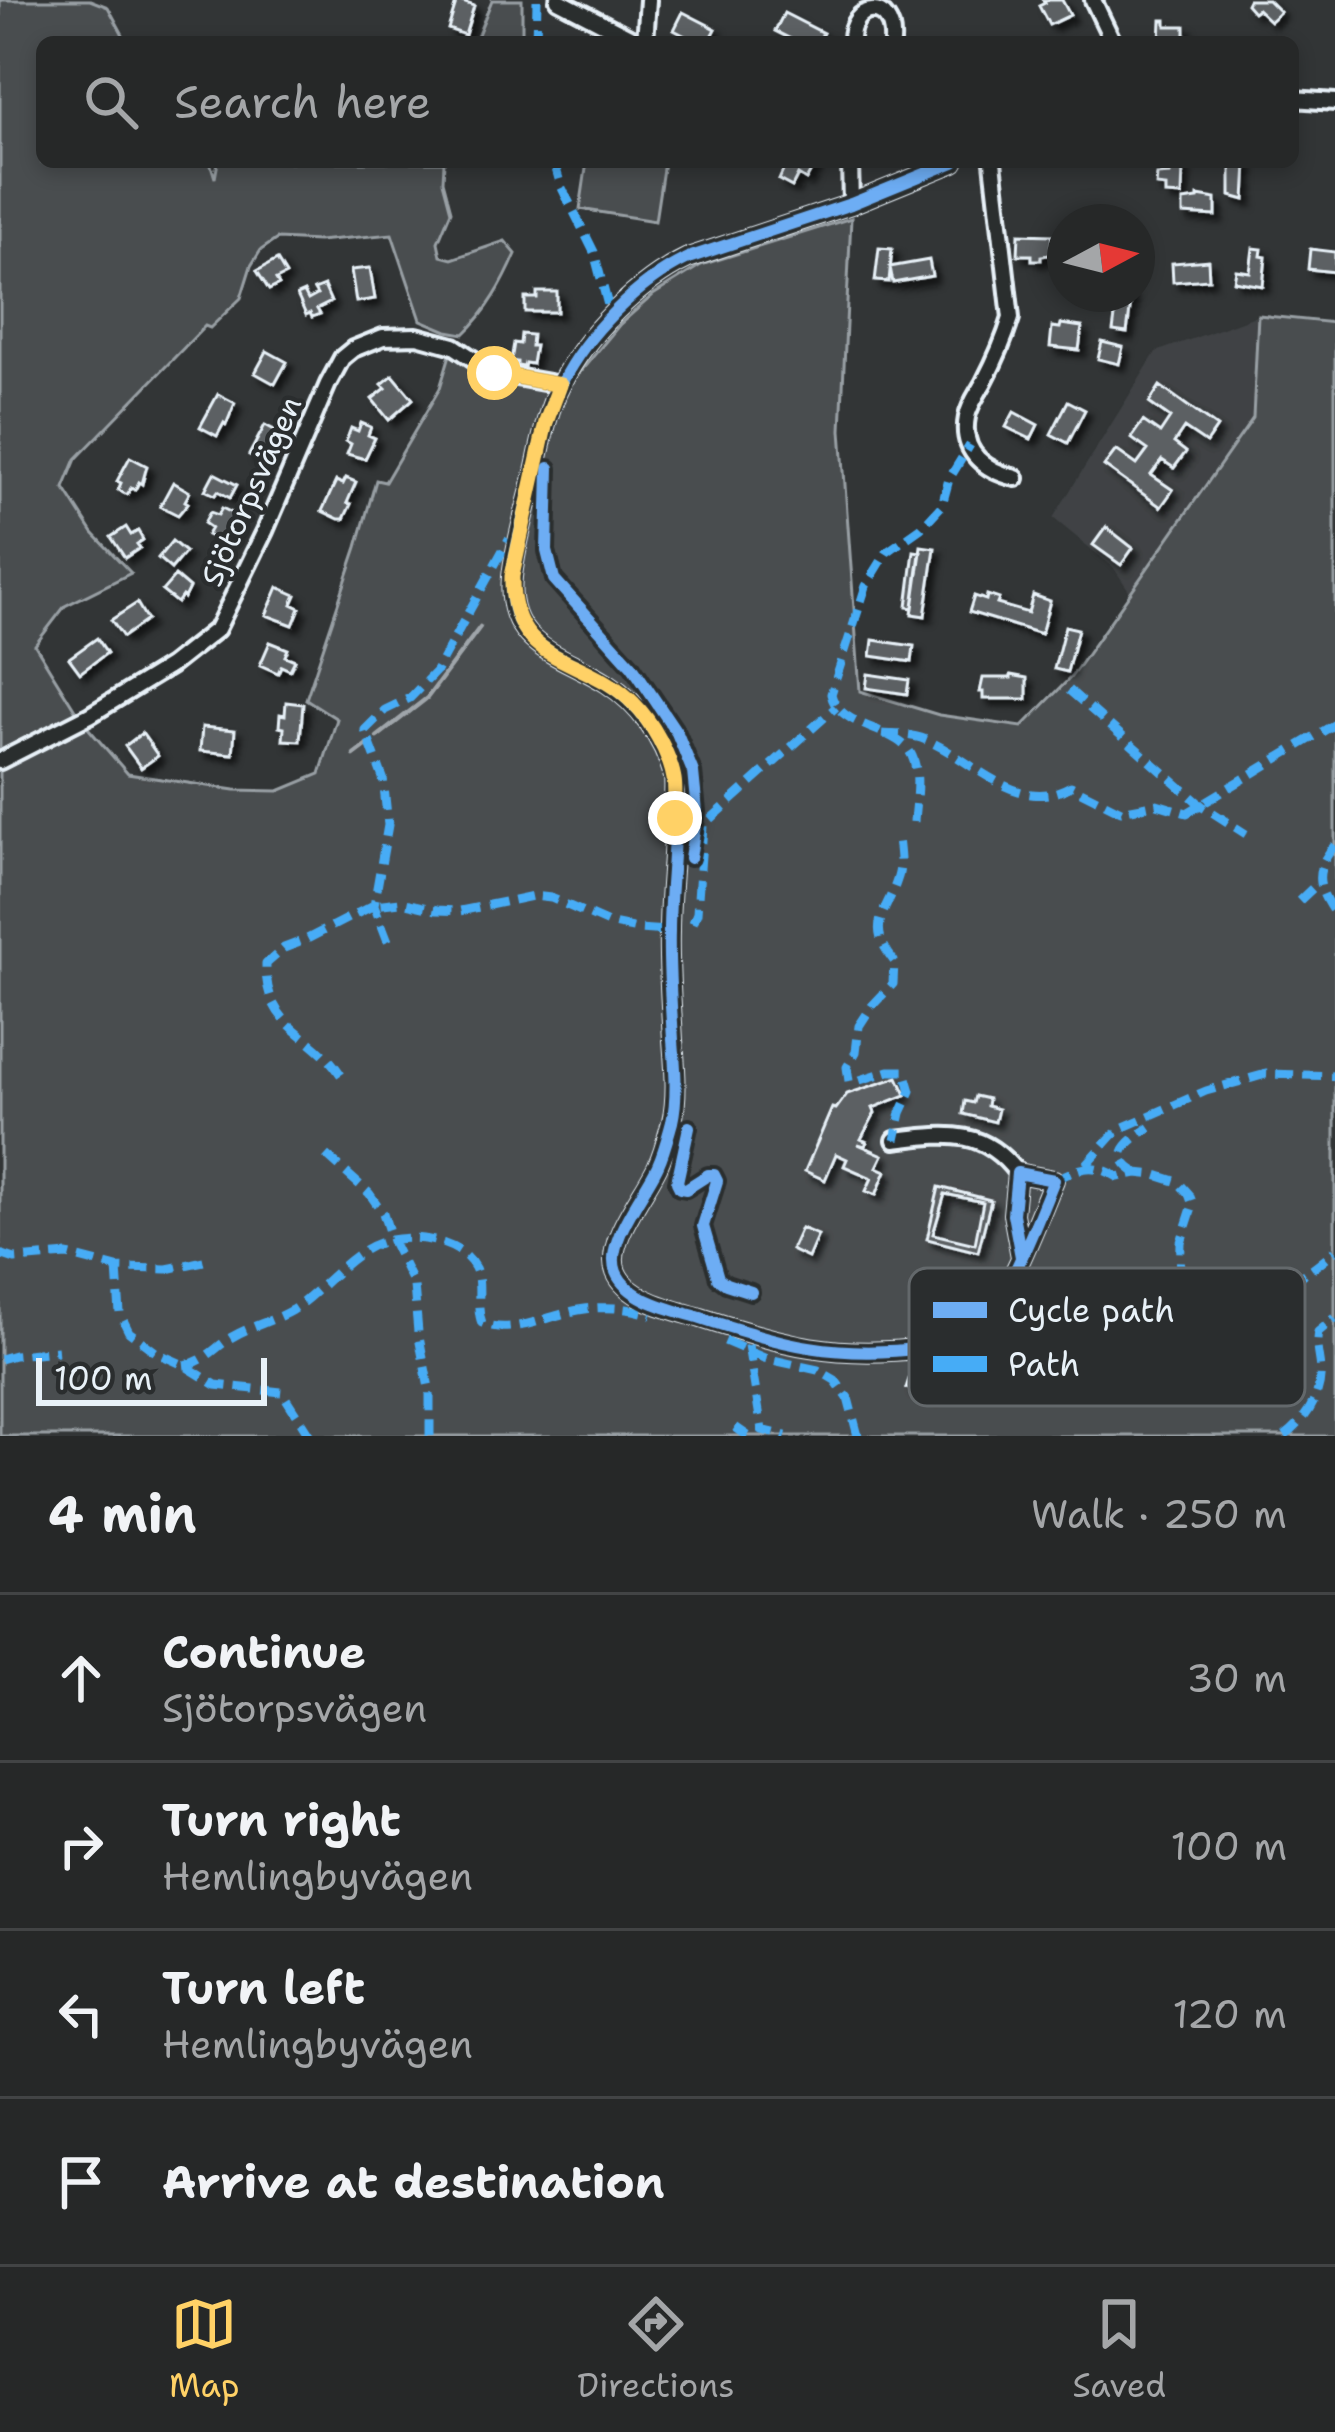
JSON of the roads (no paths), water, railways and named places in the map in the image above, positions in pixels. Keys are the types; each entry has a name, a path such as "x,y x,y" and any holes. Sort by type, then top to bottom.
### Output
{"street":[{"path":"558,0 630,36"},
{"path":"643,36 648,0"},
{"path":"1093,0 1110,36"},
{"path":"851,36 851,27 868,11 889,20 893,36"},
{"path":"1299,100 1335,103"},
{"path":"850,168 851,204"},
{"path":"909,1350 846,1353 802,1348 638,1295 616,1274 617,1240 660,1162 674,1116 668,931 674,777 656,735 634,704 606,682 548,653 517,618 512,576 546,422 560,385 579,354 627,299 673,266 851,204 937,168"},
{"path":"994,168 1011,319 969,409 966,434 978,459 992,472 1016,478"},
{"name":"Sjötorpsvägen","path":"0,760 90,715 170,666 217,629 328,384 342,358 353,349 383,337 417,337 454,346 494,373 560,385"},
{"path":"895,1139 934,1136 986,1142 1017,1172 1054,1180 1016,1268"},
{"path":"1017,1172 1013,1214 1022,1257"}],"waterway":[{"path":"377,737 427,698 480,627"},
{"path":"354,755 366,746"}]}
